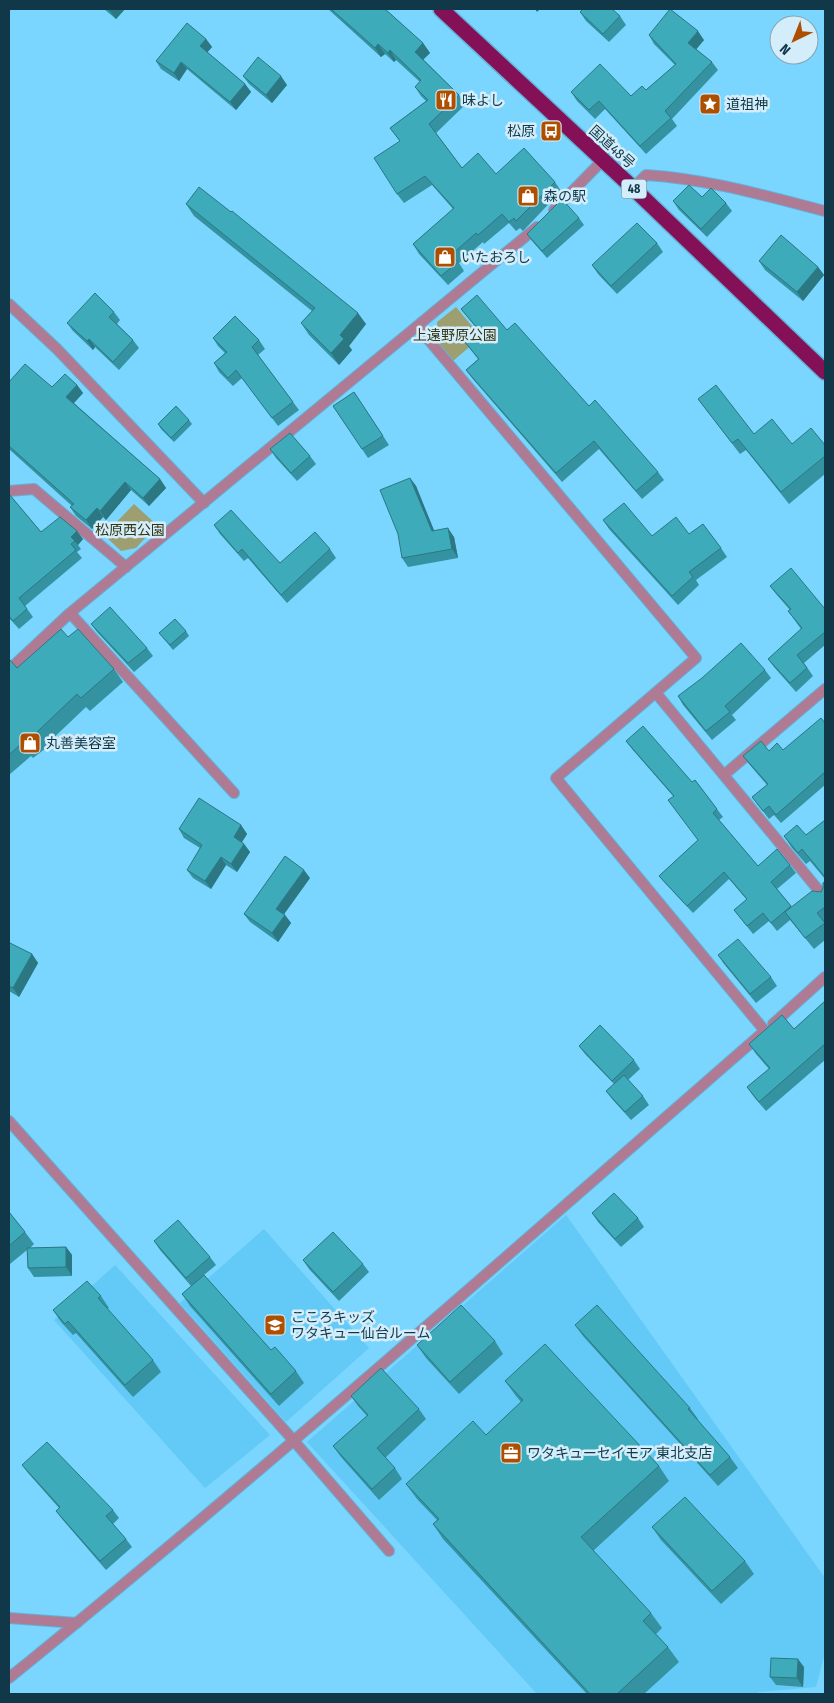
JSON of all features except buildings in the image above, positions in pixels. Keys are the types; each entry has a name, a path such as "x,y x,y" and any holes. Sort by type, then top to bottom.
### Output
{"highway":[{"name":"国道48号","path":"441,9 633,188 825,372"}],"street":[{"path":"9,670 70,613 417,326 522,242 602,161"},
{"path":"633,188 646,175 677,177 714,183 825,211"},
{"path":"9,304 57,349 204,502"},
{"path":"417,326 696,658 556,778 765,1031"},
{"path":"9,491 34,489 126,567"},
{"path":"70,613 234,793"},
{"path":"724,775 825,690"},
{"path":"656,693 825,898"},
{"path":"9,1678 294,1441 825,977"},
{"path":"9,1121 294,1441 389,1551"},
{"path":"9,1618 77,1623"}],"shaded area":[{"path":"566,1215 825,1578 825,1653 816,1687 759,1692 755,1694 537,1694 307,1442"},
{"name":"こころキッズ ワタキュー仙台ルーム","path":"264,1229 369,1348 286,1422 180,1303"},
{"path":"115,1265 270,1435 205,1488 54,1320"}],"green space":[{"name":"上遠野原公園","path":"456,307 481,337 453,361 438,342 437,322"},
{"name":"松原西公園","path":"134,504 157,525 136,548 121,551 104,535"}],"place":[{"name":"味よし","path":"446,100"},
{"name":"道祖神","path":"710,104"},
{"name":"松原","path":"551,131"},
{"name":"森の駅","path":"528,196"},
{"name":"いたおろし","path":"445,257"},
{"name":"丸善美容室","path":"30,743"},
{"name":"こころキッズ ワタキュー仙台ルーム","path":"275,1325"},
{"name":"ワタキューセイモア 東北支店","path":"511,1453"}]}
